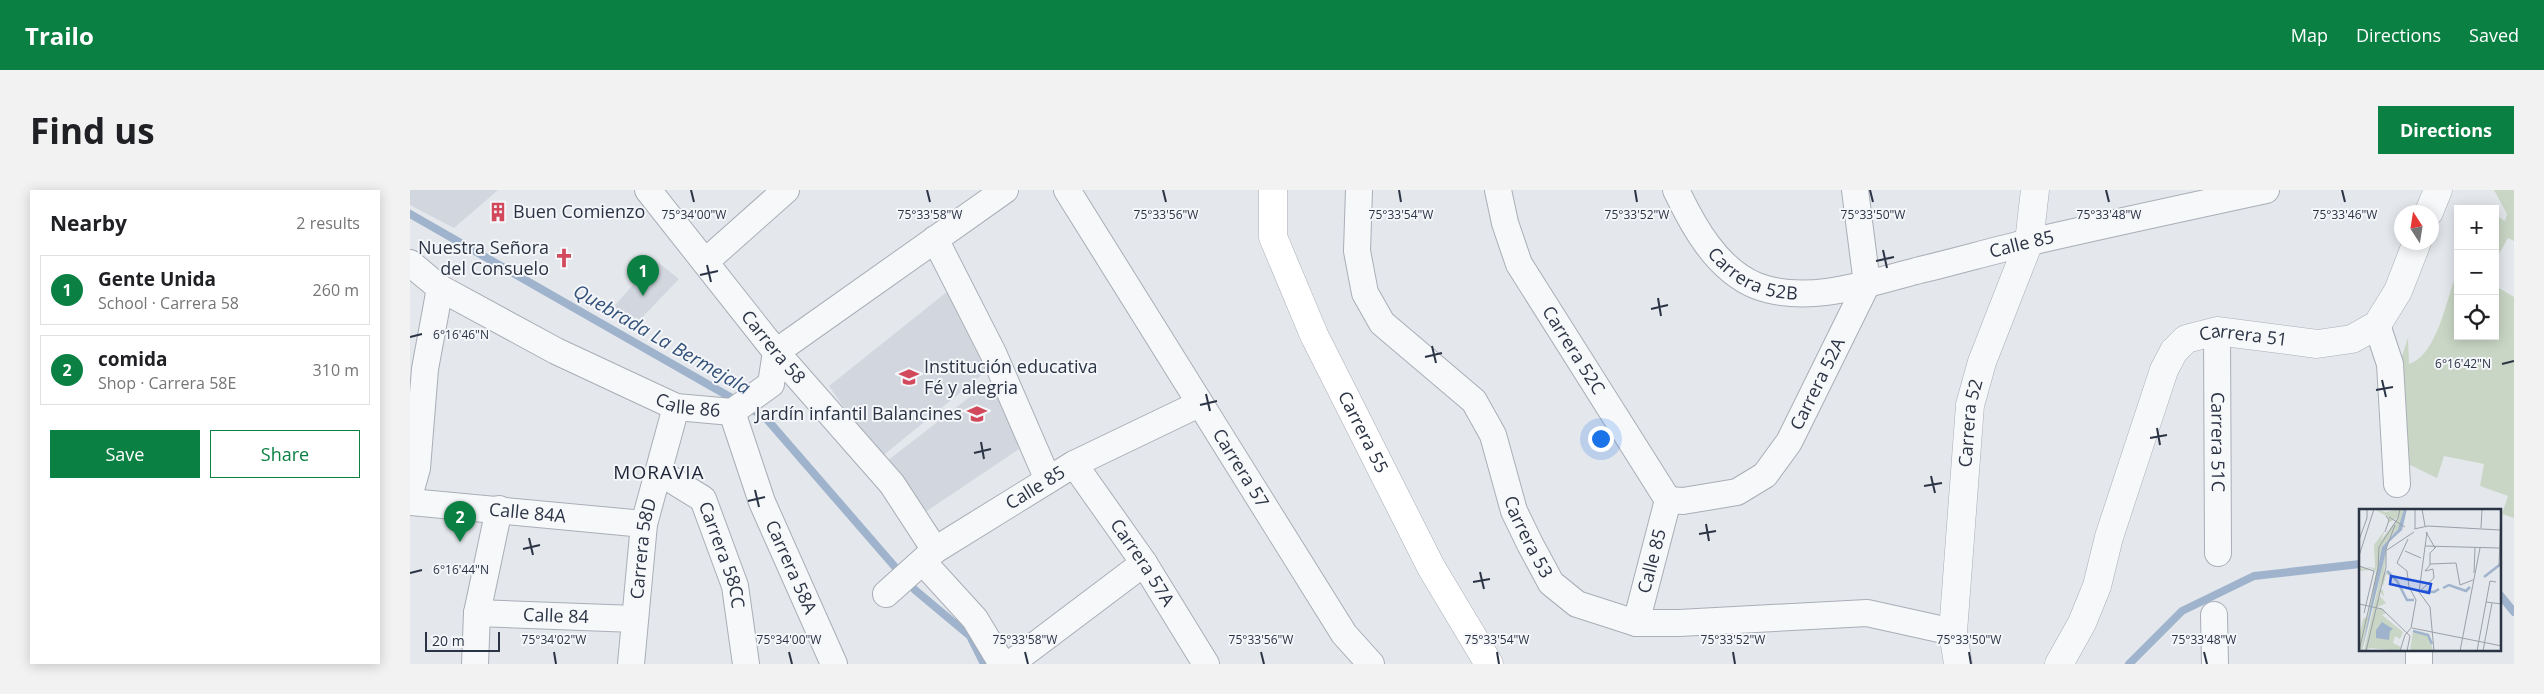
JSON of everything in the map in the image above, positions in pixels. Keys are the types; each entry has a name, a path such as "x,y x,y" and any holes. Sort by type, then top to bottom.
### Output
{"main road":[{"name":"Carrera 55","path":"1273,190 1273,237 1314,335 1431,567 1488,664"}],"street":[{"name":"Carrera 58","path":"648,190 776,352 892,484 925,559 975,619 1002,664"},
{"path":"705,262 786,190"},
{"path":"776,352 1005,190"},
{"name":"Carrera 57","path":"1067,190 1344,634 1371,664"},
{"name":"Carrera 53","path":"1359,190 1357,251 1365,293 1382,323 1474,401 1493,435 1514,511 1551,583 1577,604 1636,623 1679,623 1867,613 1953,632"},
{"name":"Carrera 52C","path":"1498,190 1505,223 1519,264 1668,500"},
{"name":"Carrera 52B","path":"1676,190 1705,241 1732,272 1757,286 1793,293 1824,291 1867,284"},
{"path":"1855,190 1867,284"},
{"name":"Carrera 52","path":"1958,664 1953,632 1970,405 1982,362 2029,242 2035,190"},
{"name":"Calle 85","path":"1867,284 2029,242 2266,190"},
{"path":"2432,205 2438,190"},
{"path":"935,239 993,353 1048,480"},
{"name":"Carrera 51","path":"2060,664 2082,623 2097,586 2109,537 2164,370 2174,351 2186,339 2217,331 2317,344 2352,339 2377,325 2398,291 2414,250"},
{"name":"Calle 86","path":"410,263 440,288 556,351 676,407 736,410 771,384 776,352"},
{"name":"Carrera 52A","path":"1668,500 1683,501 1737,492 1765,475 1788,442 1867,284"},
{"path":"410,493 417,468 425,369 440,288"},
{"path":"2377,325 2390,364 2397,484"},
{"name":"Carrera 51C","path":"2217,331 2218,553"},
{"name":"Calle 85","path":"889,591 925,559 1074,464 1199,404"},
{"name":"Carrera 58D","path":"631,664 644,524 676,407"},
{"name":"Carrera 58A","path":"736,410 762,502 834,664"},
{"name":"Carrera 57A","path":"1074,464 1144,563 1206,664"},
{"name":"Carrera 58CC","path":"658,472 702,499 735,586 746,664"},
{"name":"Calle 85","path":"1636,623 1668,500"},
{"name":"Calle 84A","path":"410,502 644,524"},
{"path":"475,664 477,612 499,510"},
{"path":"1010,664 1144,563"},
{"name":"Calle 84","path":"477,612 635,619"},
{"path":"2214,614 2215,664"}],"shaded area":[{"path":"410,190 498,190 454,228 410,205"},
{"path":"655,260 679,279 633,327 609,312"},
{"name":"Institución educativa Fé y alegria","path":"948,291 989,369 880,458 829,386"},
{"name":"Jardín infantil Balancines","path":"993,379 1019,449 924,513 887,461"}],"green space":[{"path":"2494,190 2514,190 2514,241 2508,238 2499,254 2499,217 2505,221 2507,214"},
{"path":"2454,281 2454,340 2499,340 2499,288 2514,297 2514,518 2502,514 2508,496 2480,486 2484,464 2444,456 2437,478 2404,462 2402,356 2408,338 2409,364 2419,358 2427,349 2440,323"}],"waterway":[{"name":"Quebrada La Bermejala","path":"410,214 765,417 915,590 970,636 984,664"},
{"name":"Quebrada La Bermejala","path":"2129,664 2182,611 2254,576 2359,564"},
{"name":"Quebrada La Bermejala","path":"2502,597 2514,612"}],"place":[{"name":"Buen Comienzo","path":"498,212"},
{"name":"Nuestra Señora del Consuelo","path":"564,258"},
{"name":"Gente Unida","path":"643,296"},
{"name":"Institución educativa Fé y alegria","path":"909,377"},
{"name":"Jardín infantil Balancines","path":"977,414"},
{"name":"comida","path":"460,542"}],"district":[{"name":"MORAVIA","path":"659,472"}]}
